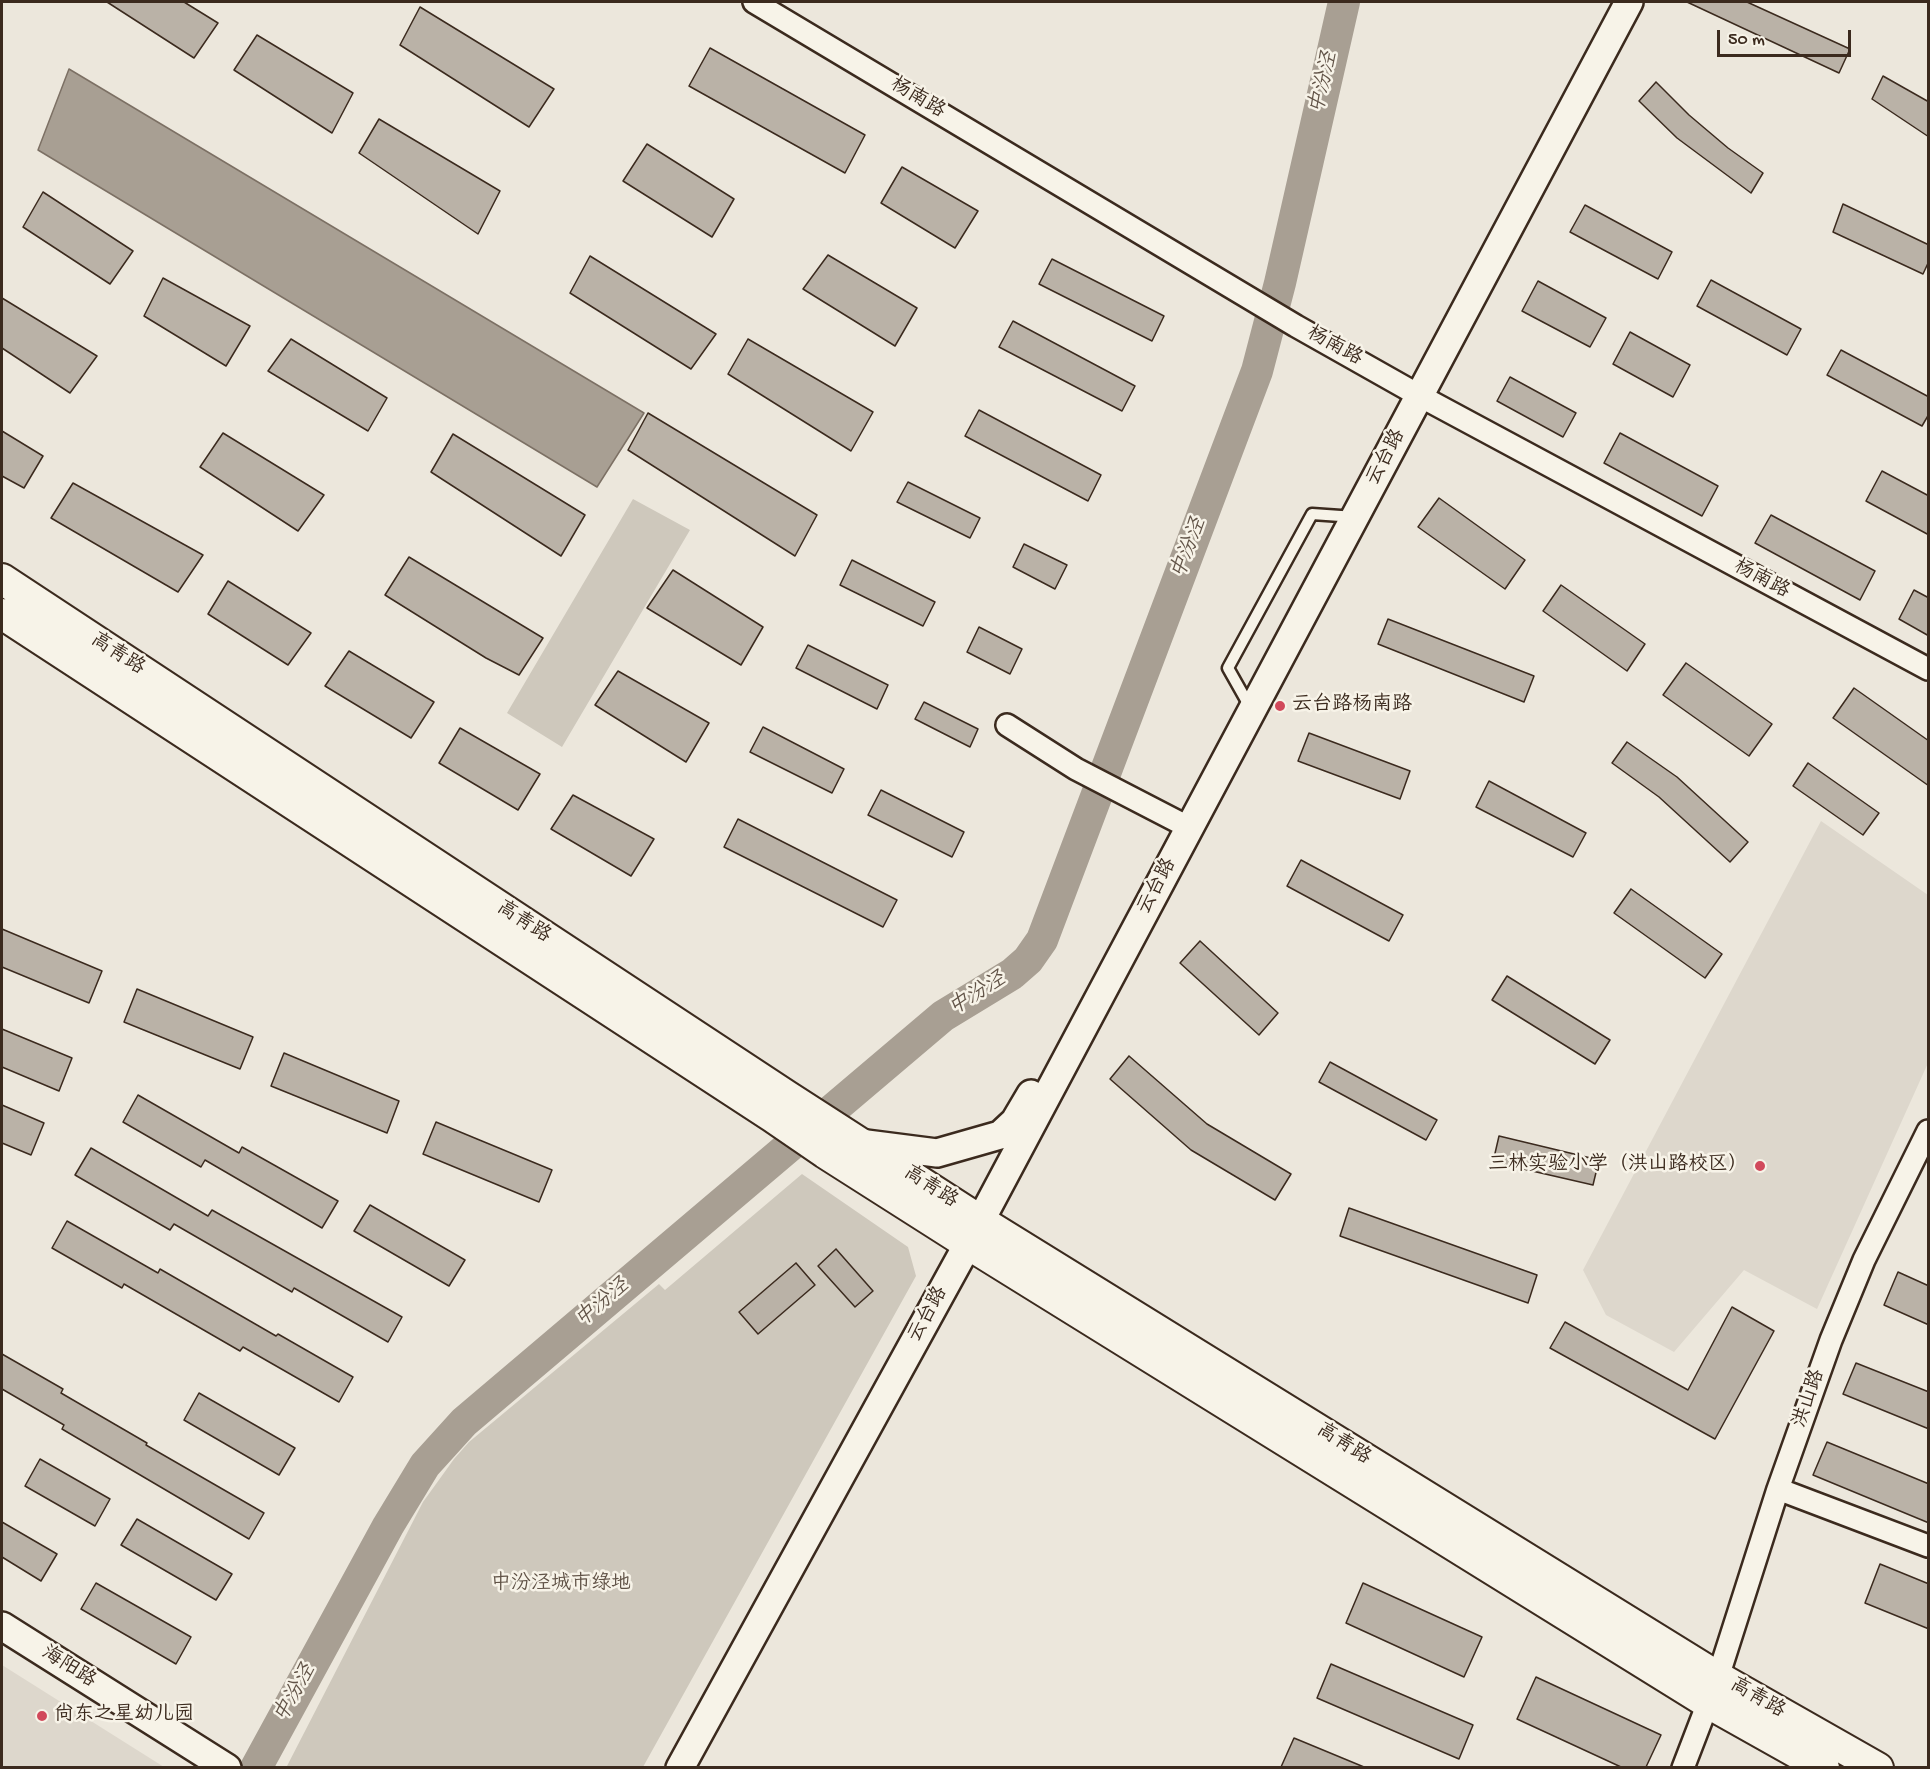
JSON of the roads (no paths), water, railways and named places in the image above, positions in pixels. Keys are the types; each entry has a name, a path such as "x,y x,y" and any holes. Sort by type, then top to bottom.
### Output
{"main road":[{"name":"高青路","path":"2,579 779,1106"},
{"name":"高青路","path":"2,614 779,1106 843,1143 975,1233 1713,1690 1824,1767"},
{"name":"高青路","path":"1713,1690 1878,1767"}],"street":[{"name":"杨南路","path":"754,2 1296,326 1420,396 1929,669"},
{"name":"云台路","path":"680,1767 975,1233 1629,2"},
{"path":"1007,725 1076,769 1190,828"},
{"path":"843,1143 937,1153 1000,1135 1015,1120 1050,1060 1076,1042"},
{"name":"洪山路","path":"1683,1767 1713,1690 1778,1488 1846,1302 1874,1239 1929,1131"},
{"path":"1778,1488 1929,1546"},
{"name":"海阳路","path":"2,1626 226,1767"}],"lane":[{"path":"1252,711 1228,668 1312,514 1355,517"}],"waterway":[{"name":"中汾泾","path":"256,1768 388,1526 425,1465 464,1422 943,1016 1012,974 1028,960 1042,940 1257,371 1280,283 1344,2"}],"place":[{"name":"云台路杨南路","path":"1280,706"},
{"name":"三林实验小学（洪山路校区）","path":"1760,1166"},
{"name":"尚东之星幼儿园","path":"42,1716"}],"park label":[{"name":"中汾泾城市绿地","path":"561,1585"}]}
